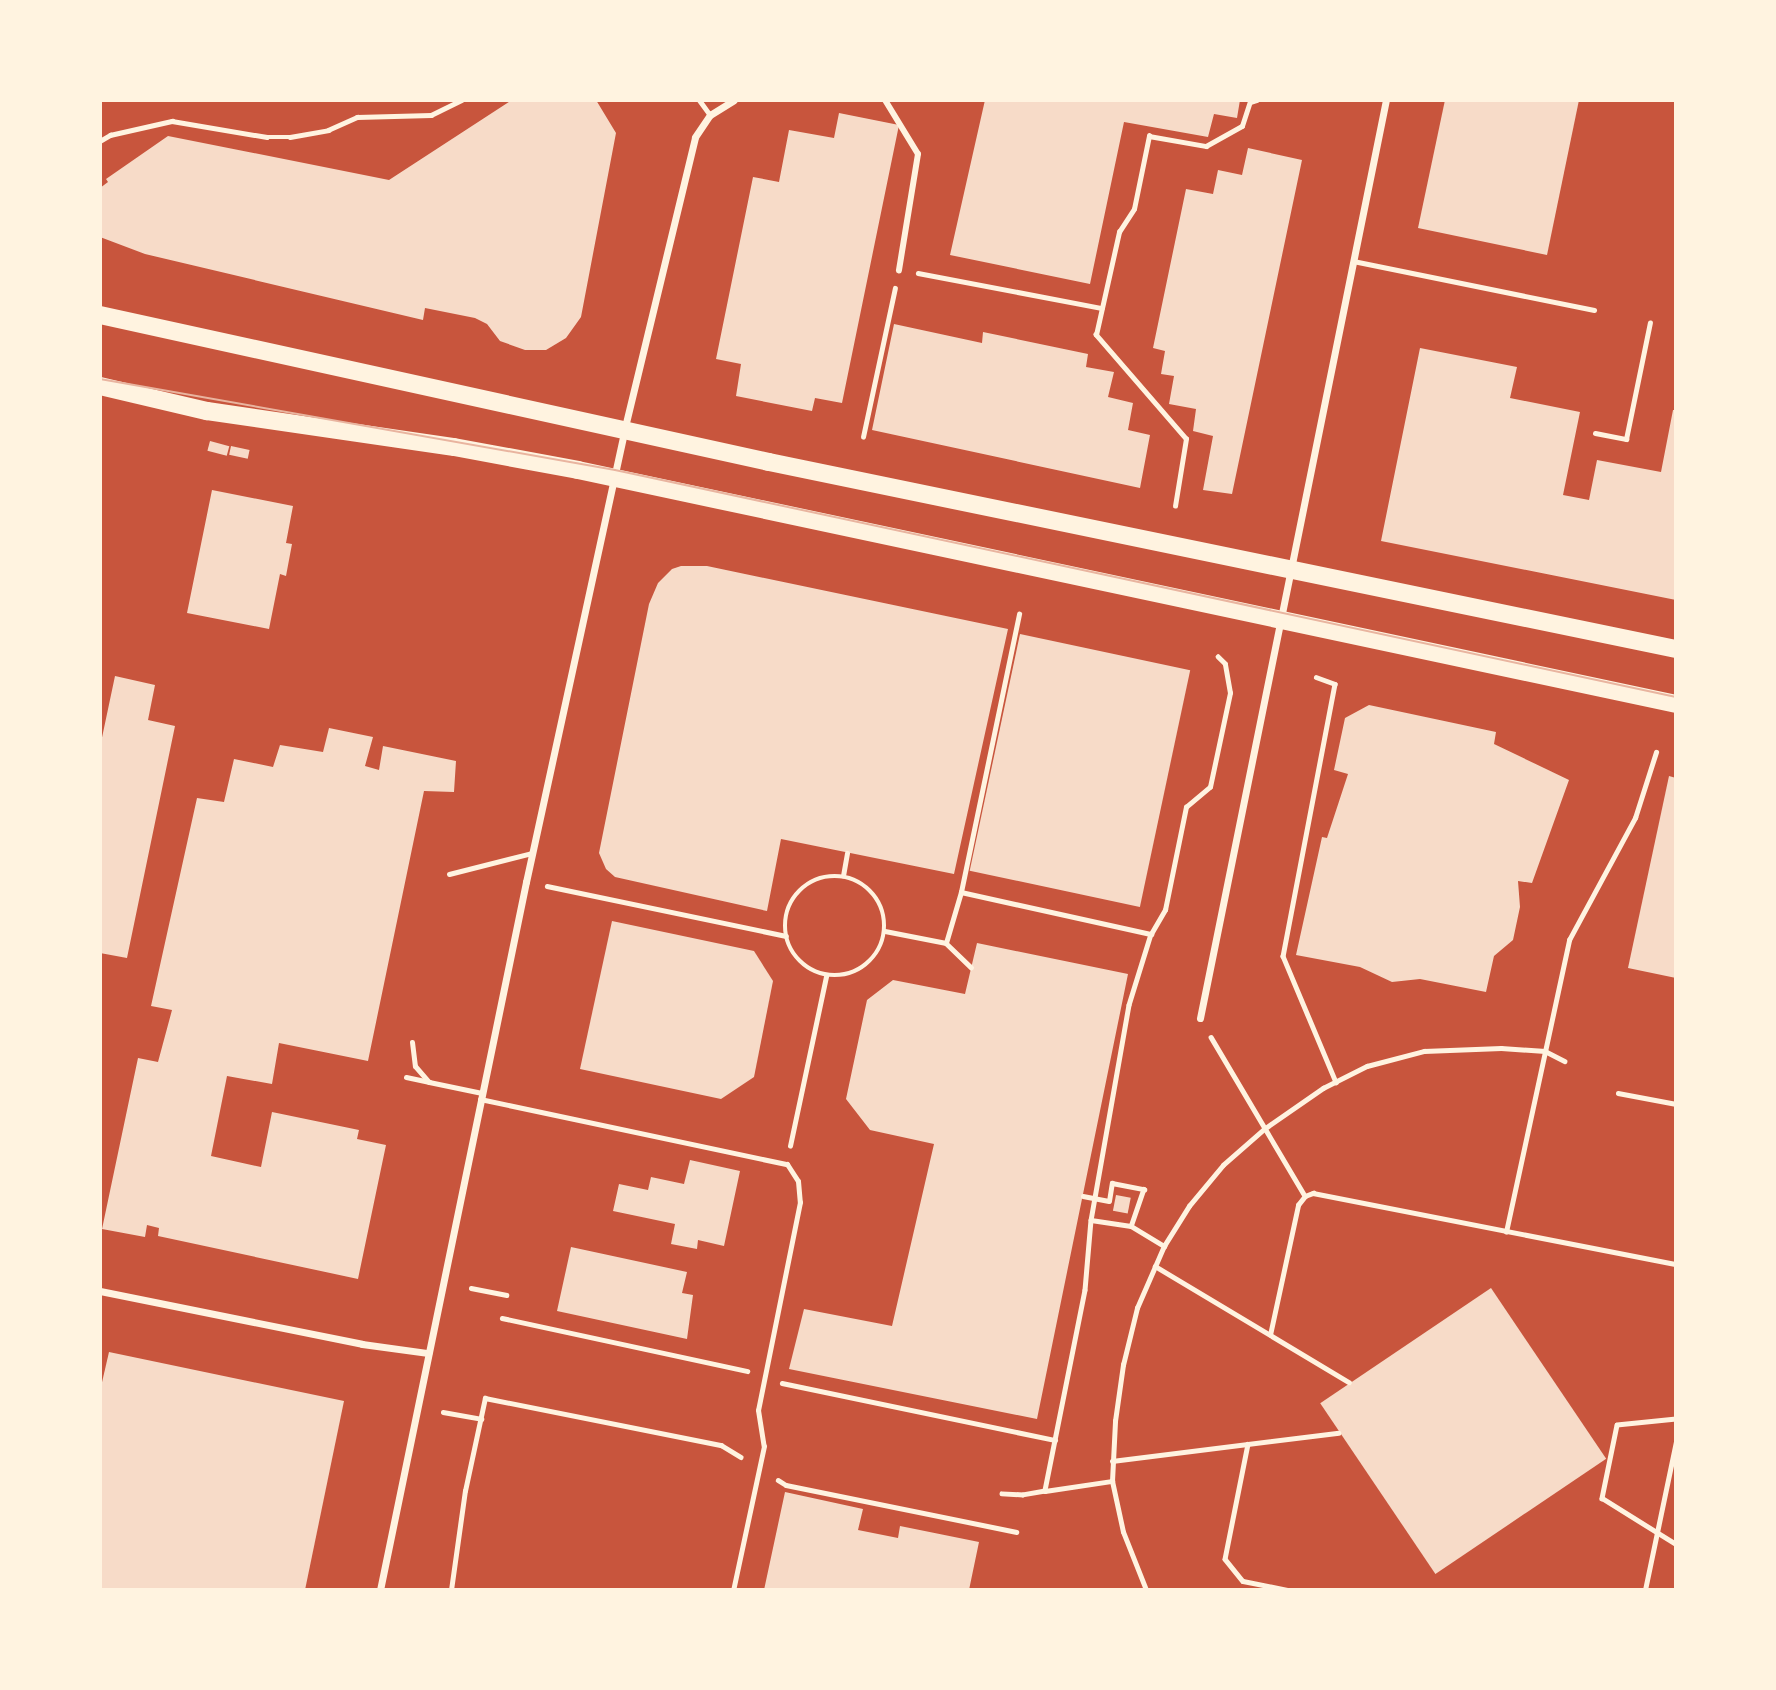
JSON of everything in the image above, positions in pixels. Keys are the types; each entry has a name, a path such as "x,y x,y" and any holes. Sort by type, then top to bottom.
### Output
{"main road":[{"path":"100,316 624,431 1676,649"},
{"path":"100,386 207,411 454,447 614,478 1676,704"}],"street":[{"path":"380,1590 532,853 624,431 695,137 710,115 734,100"},
{"path":"885,100 918,154 899,270"},
{"path":"1200,1018 1386,100"},
{"path":"100,1291 362,1344 428,1353"}],"lane":[{"path":"699,100 710,115"},
{"path":"1353,261 1594,310"},
{"path":"1594,433 1626,439 1650,322"},
{"path":"449,874 532,853"},
{"path":"412,1042 415,1066 429,1082"},
{"path":"406,1077 787,1164 798,1181 800,1202 758,1410 764,1447 733,1590"}],"path":[{"path":"100,141 110,135 172,121 267,137 290,137 328,130 358,117 431,115 462,100"},
{"path":"1175,506 1186,439 1096,335 1119,232 1134,209 1149,136 1206,146 1242,126 1250,102 1256,100"},
{"path":"863,438 899,270 1102,308"},
{"path":"946,943 961,892 1019,614"},
{"path":"1045,1491 1085,1290 1091,1220 1129,1005 1152,934 1165,910 1186,807 1210,787 1230,693 1225,664 1218,657"},
{"path":"1316,677 1335,684 1283,956 1336,1082"},
{"path":"1506,1232 1569,940 1635,818 1656,752"},
{"path":"843,876 847,853"},
{"path":"843,876 869,890 884,916 885,931 871,960 858,971 842,976 826,976 799,962 786,936 785,920 799,891 819,879 843,876"},
{"path":"526,882 786,936"},
{"path":"961,892 1152,934"},
{"path":"885,931 946,943 971,967"},
{"path":"787,1164 826,976"},
{"path":"1200,1018 1305,1196"},
{"path":"1146,1590 1123,1532 1112,1481 1112,1461 1124,1365 1137,1308 1164,1246 1189,1206 1223,1165 1264,1129 1336,1082 1367,1066 1424,1051 1501,1048 1545,1051 1565,1061"},
{"path":"1618,1093 1676,1104"},
{"path":"1083,1196 1109,1201 1112,1183 1144,1189 1131,1226"},
{"path":"1270,1335 1298,1205 1305,1196 1313,1193 1676,1264"},
{"path":"1091,1220 1131,1226 1164,1246"},
{"path":"1155,1266 1349,1382"},
{"path":"471,1288 506,1295"},
{"path":"451,1590 466,1491 485,1398"},
{"path":"443,1412 481,1419"},
{"path":"1676,1419 1617,1425 1602,1498 1676,1544"},
{"path":"1112,1461 1338,1433"},
{"path":"1645,1590 1676,1441"},
{"path":"1248,1444 1225,1559 1243,1581 1288,1590"},
{"path":"1670,1475 1676,1476"},
{"path":"1002,1494 1023,1495 1112,1481"}],"building":[{"path":"512,100 596,100 616,133 581,317 566,338 546,350 525,350 500,341 487,324 475,318 425,308 423,320 145,254 100,237 100,188 108,182 106,179 168,136 389,180"},
{"path":"985,100 1240,100 1237,118 1214,114 1208,137 1124,122 1090,284 950,255"},
{"path":"1445,100 1579,100 1547,255 1418,228"},
{"path":"839,113 899,125 842,403 815,398 812,411 736,396 741,364 716,359 753,177 779,182 789,130 834,138"},
{"path":"1248,148 1302,160 1232,494 1203,490 1213,436 1193,431 1196,409 1169,404 1174,376 1161,374 1165,351 1153,348 1186,189 1213,194 1218,170 1242,175"},
{"path":"894,324 982,343 983,332 1088,354 1086,367 1114,372 1108,397 1133,403 1128,430 1150,435 1140,488 872,430"},
{"path":"1420,348 1517,367 1510,398 1580,412 1563,495 1589,500 1597,460 1661,472 1673,410 1676,410 1676,600 1381,541"},
{"path":"210,441 229,446 227,456 207,451"},
{"path":"231,446 250,450 248,459 229,455"},
{"path":"212,490 293,506 286,543 292,544 286,576 280,574 269,629 187,613"},
{"path":"681,566 707,566 1008,629 954,874 781,839 767,911 615,877 606,869 599,853 649,604 658,583 672,569"},
{"path":"1020,634 1190,670 1140,907 970,871"},
{"path":"115,676 155,685 148,720 175,726 127,958 100,953 100,747"},
{"path":"1369,705 1496,732 1494,744 1569,780 1532,883 1518,881 1520,907 1513,940 1494,956 1486,992 1420,979 1392,982 1360,967 1296,955 1322,837 1327,838 1348,774 1334,770 1345,718"},
{"path":"329,728 373,737 365,766 379,770 383,746 456,761 454,792 424,791 368,1061 279,1043 272,1084 227,1076 211,1156 261,1167 272,1112 359,1130 357,1139 386,1145 358,1279 158,1236 159,1228 147,1225 145,1237 102,1229 138,1058 158,1062 172,1010 151,1006 197,798 224,802 234,759 273,767 280,745 323,752"},
{"path":"1669,776 1676,778 1676,978 1628,968"},
{"path":"612,921 754,951 773,981 754,1077 721,1099 580,1069"},
{"path":"977,943 1128,974 1037,1419 789,1369 804,1309 892,1326 934,1144 870,1130 846,1099 867,1000 893,980 965,994"},
{"path":"690,1160 740,1171 724,1246 698,1240 697,1249 671,1244 675,1224 613,1211 619,1184 648,1190 651,1177 684,1184"},
{"path":"1116,1195 1131,1198 1128,1214 1113,1211"},
{"path":"571,1247 687,1272 682,1293 693,1295 687,1339 557,1311"},
{"path":"1491,1288 1606,1459 1435,1574 1320,1403"},
{"path":"109,1352 344,1401 305,1590 100,1590 100,1391"},
{"path":"785,1492 863,1509 858,1530 898,1538 900,1526 979,1542 969,1590 764,1590"}],"tram line":[{"path":"100,379 615,470 1676,697"}]}
